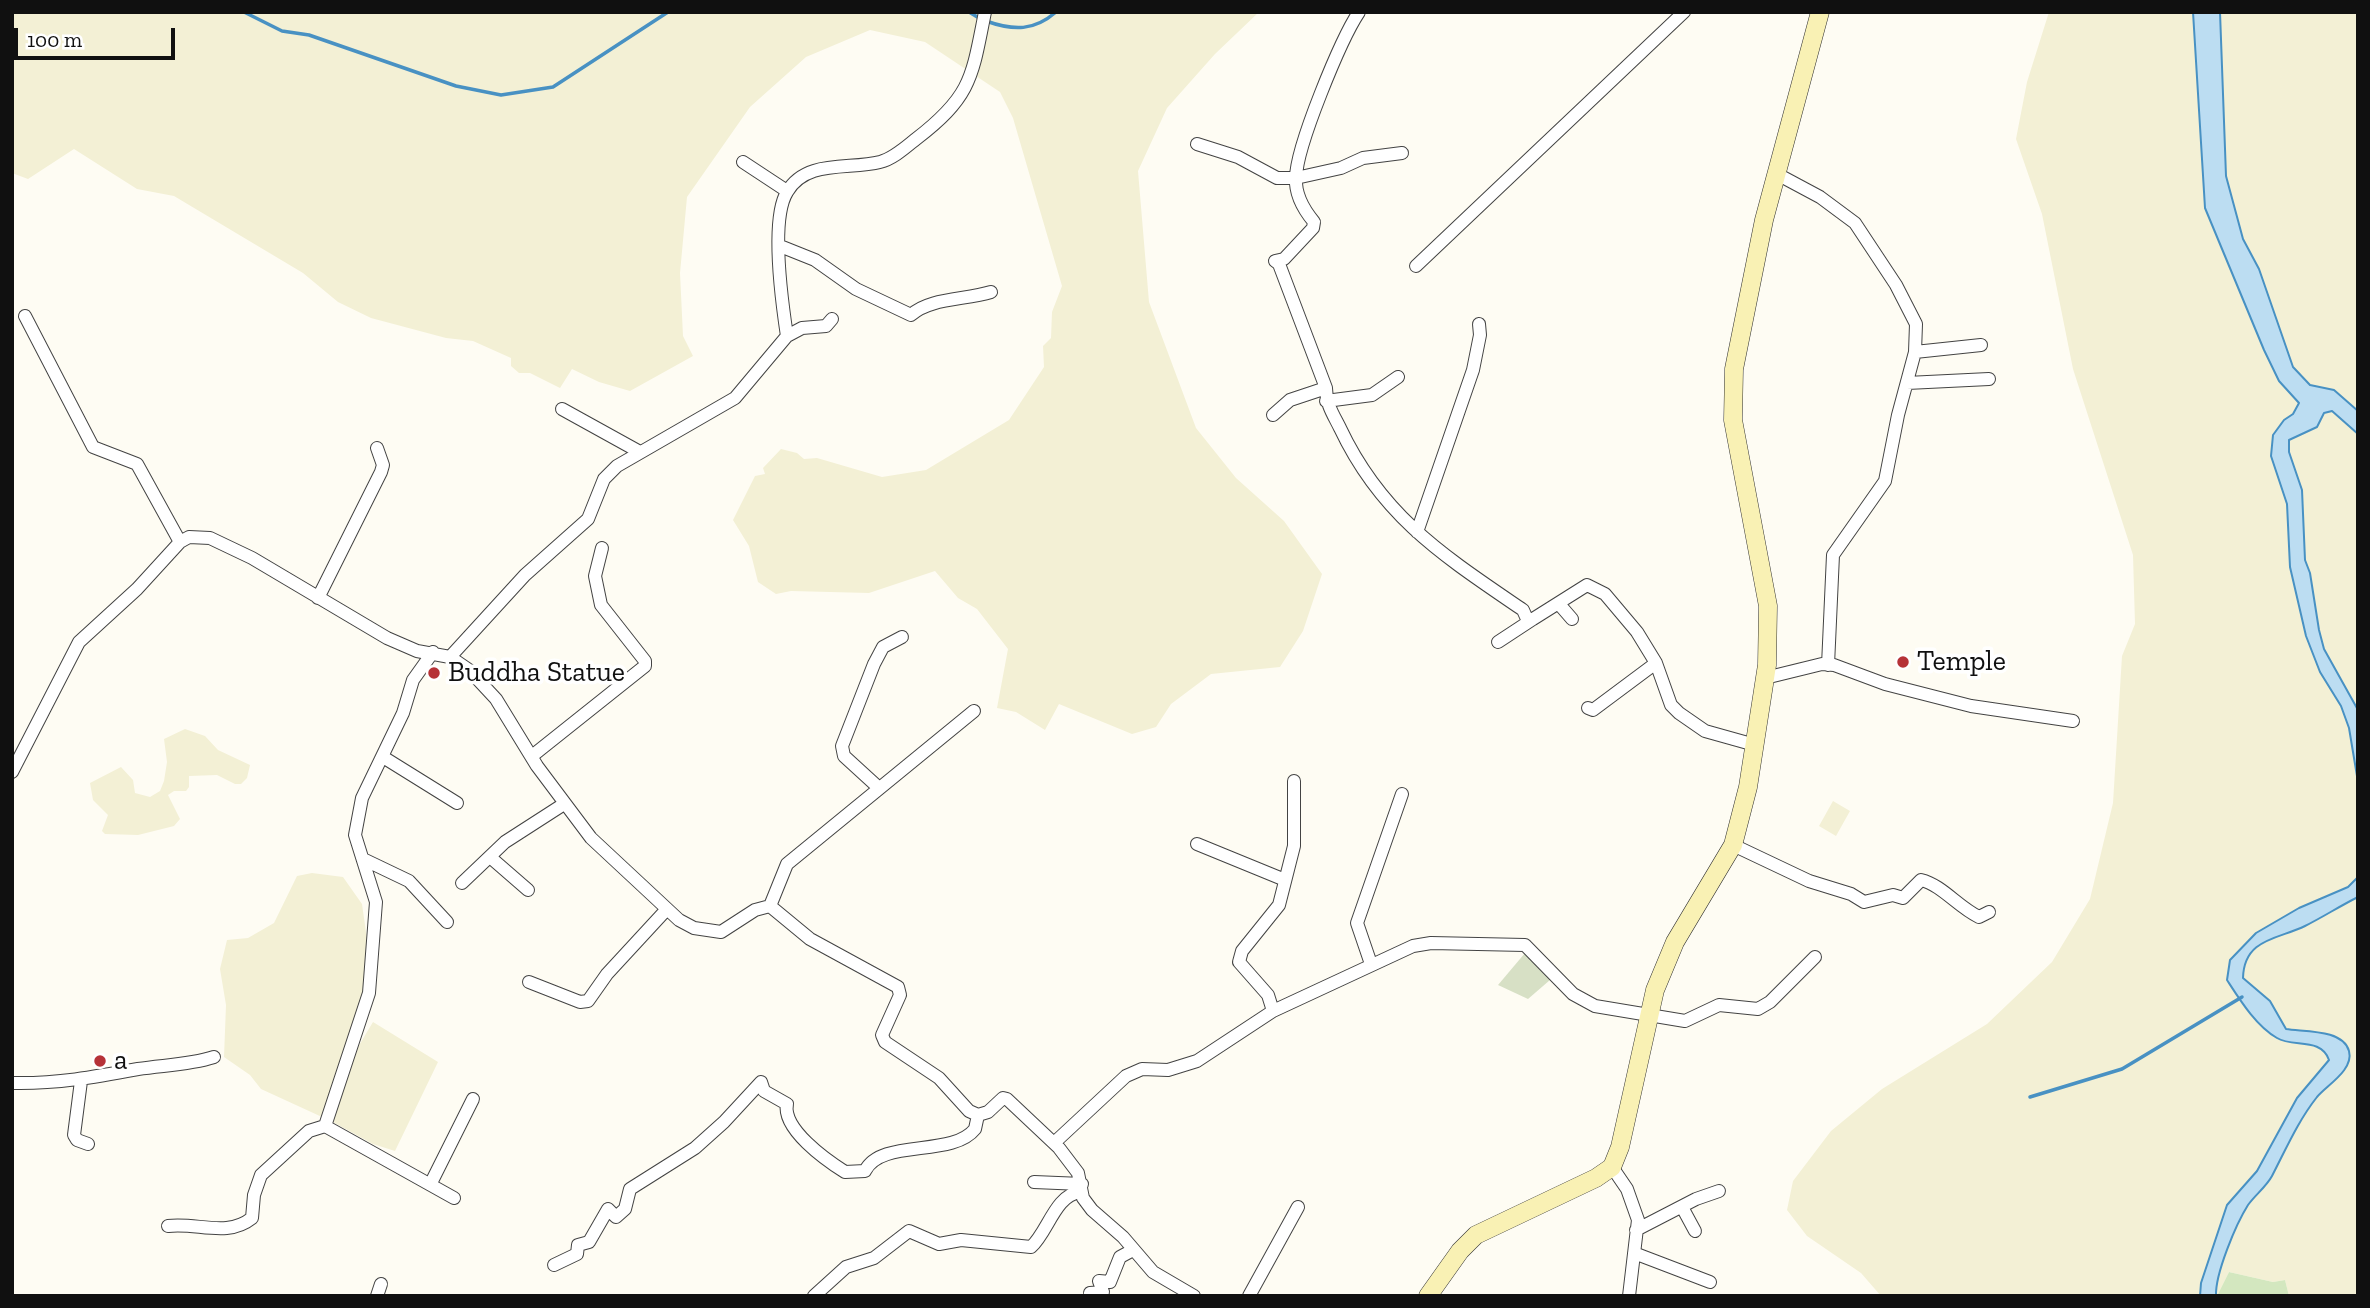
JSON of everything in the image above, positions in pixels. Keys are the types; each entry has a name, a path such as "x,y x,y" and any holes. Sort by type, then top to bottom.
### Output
{"main road":[{"path":"1428,1296 1460,1251 1476,1235 1596,1178 1612,1167 1620,1147 1655,990 1675,942 1733,845 1742,815 1765,678 1768,607 1732,400 1738,342 1817,13"}],"street":[{"path":"787,336 780,290 780,246 787,191 809,172 882,162 942,119 970,81 985,12"},
{"path":"1359,12 1336,57 1302,148 1296,178 1304,210 1314,222 1313,228 1284,259 1275,261 1279,264 1326,394 1356,462 1393,509 1439,553 1523,610 1527,620 1533,619"},
{"path":"1416,266 1684,12"},
{"path":"1197,144 1238,157 1277,178 1296,178 1341,168 1363,158 1402,153"},
{"path":"743,162 787,191"},
{"path":"1777,174 1820,197 1855,223 1896,285 1916,324 1915,352 1885,481 1833,555 1828,665"},
{"path":"780,246 815,260 856,289 911,315 922,305 962,300 991,292"},
{"path":"25,316 84,434 101,451 137,464 180,542"},
{"path":"450,657 498,603 588,519 604,479 638,451 735,398 787,336 802,328 826,326 832,319"},
{"path":"1417,532 1473,370 1479,324"},
{"path":"1915,352 1981,345"},
{"path":"1273,415 1290,400 1326,394 1372,395 1398,377"},
{"path":"1907,383 1989,379"},
{"path":"562,409 638,451"},
{"path":"318,598 381,472 383,465 377,448"},
{"path":"12,772 79,642 137,589 180,542 189,537 210,538 252,558 397,643 417,651 450,657 469,670 496,699 564,804 591,838 679,920 694,928 720,932 755,911 770,906 787,864 974,711"},
{"path":"532,756 645,666 645,661 601,606 594,576 602,548"},
{"path":"1498,642 1587,585 1605,594 1637,632 1656,663 1671,705 1679,713 1705,731 1755,745"},
{"path":"1559,604 1572,619"},
{"path":"879,788 844,756 842,746 883,647 902,636"},
{"path":"325,1126 369,993 376,902 355,835 362,798 383,757 413,680 433,652"},
{"path":"1588,708 1593,710 1656,663"},
{"path":"1765,678 1828,665 1971,706 2073,721"},
{"path":"383,757 457,803"},
{"path":"1273,1011 1268,995 1239,962 1242,951 1279,905 1294,846 1294,781"},
{"path":"1371,964 1357,923 1402,794"},
{"path":"462,883 505,842 564,804"},
{"path":"1197,844 1285,880"},
{"path":"1733,845 1809,881 1851,894 1864,902 1893,895 1903,898 1921,880 1930,882 1965,911 1979,917 1989,912"},
{"path":"490,857 528,890"},
{"path":"363,859 408,881 447,922"},
{"path":"770,906 810,939 898,987 900,995 881,1035 885,1042 923,1066 969,1111 978,1115 988,1112 1003,1098 1007,1099 1054,1143 1078,1173 1081,1188 1092,1210 1153,1272 1194,1296"},
{"path":"528,982 580,1002 588,1001 614,966 667,909"},
{"path":"1054,1143 1126,1076 1142,1069 1168,1070 1197,1061 1273,1011 1291,1005 1318,988 1413,946 1431,943 1516,943 1531,948 1582,1000 1595,1006 1685,1021 1719,1004 1758,1009 1770,1002 1815,957"},
{"path":"12,1083 81,1081 140,1069 191,1064 214,1057"},
{"path":"81,1081 74,1135 77,1140 89,1144"},
{"path":"554,1265 577,1254 578,1245 589,1242 608,1209 616,1217 625,1209 630,1189 695,1148 724,1122 761,1082 764,1091 787,1104 788,1120 805,1140 845,1172 865,1171 877,1156 959,1140 975,1129 978,1115"},
{"path":"431,1184 473,1099"},
{"path":"168,1226 185,1223 219,1231 244,1224 252,1218 254,1195 261,1175 309,1131 325,1126 454,1198"},
{"path":"1612,1167 1633,1203 1638,1220 1629,1296"},
{"path":"1034,1182 1081,1188"},
{"path":"814,1296 846,1267 874,1258 913,1230 931,1243 961,1240 1031,1247 1064,1200 1081,1188"},
{"path":"1636,1230 1719,1191"},
{"path":"1249,1296 1298,1207"},
{"path":"1682,1207 1695,1231"},
{"path":"1091,1296 1090,1293 1103,1292 1098,1281 1110,1282 1120,1257 1133,1250"},
{"path":"1634,1252 1710,1282"}],"shaded area":[{"path":"12,12 1259,12 1215,54 1167,108 1138,171 1149,302 1196,428 1236,478 1284,521 1322,574 1303,631 1280,667 1211,674 1171,704 1156,727 1132,734 1059,704 1045,730 1016,712 997,708 1008,649 977,609 958,598 935,571 869,593 791,591 776,594 758,582 749,546 733,520 755,476 765,474 763,468 781,449 797,453 804,459 817,458 882,477 926,470 1009,420 1044,367 1043,346 1051,338 1052,312 1062,286 1013,118 1000,92 925,42 870,30 806,57 750,107 687,197 680,273 683,336 693,356 630,391 599,382 572,369 560,388 530,373 519,373 511,366 511,358 473,341 446,338 371,318 338,302 303,273 174,196 137,189 74,149 28,179 12,173"},
{"path":"2049,12 2358,12 2358,1296 2289,1296 2285,1280 2273,1282 2229,1272 2217,1296 1881,1296 1861,1273 1807,1236 1787,1210 1793,1181 1831,1131 1882,1089 1987,1024 2052,962 2090,899 2113,803 2122,656 2135,624 2133,555 2073,369 2042,214 2016,139 2027,82"},
{"path":"185,729 205,736 218,750 250,765 247,778 241,784 235,784 217,775 189,776 189,787 186,791 174,791 168,795 180,819 174,826 138,835 105,834 102,831 108,815 93,800 90,783 121,767 133,780 135,793 150,797 160,791 164,781 167,762 164,739"},
{"path":"1833,801 1850,811 1836,836 1819,826"},
{"path":"312,873 343,877 362,904 367,939 372,944 363,995 322,1117 261,1089 250,1075 224,1057 226,1005 220,969 227,940 248,938 274,923 297,876"},
{"path":"373,1022 438,1062 395,1151 373,1144 331,1121 358,1047"}],"green space":[{"path":"1525,953 1549,975 1550,980 1528,999 1498,985"},
{"path":"2229,1272 2273,1282 2285,1280 2289,1296 2217,1296"}],"water":[{"path":"2193,12 2220,12 2226,176 2243,239 2259,269 2293,367 2310,385 2334,390 2358,411 2358,434 2332,411 2324,413 2317,427 2289,440 2289,452 2302,490 2305,560 2310,573 2324,649 2358,710 2358,782 2349,728 2341,706 2320,672 2306,636 2290,567 2287,504 2271,456 2273,435 2284,420 2293,414 2299,403 2279,381 2264,350 2205,208"},
{"path":"2358,877 2358,897 2305,926 2256,947 2245,965 2243,978 2270,1001 2286,1029 2331,1035 2345,1044 2349,1058 2344,1071 2310,1106 2270,1180 2243,1213 2223,1263 2216,1296 2200,1296 2201,1283 2227,1205 2257,1171 2297,1098 2329,1060 2320,1048 2284,1041 2262,1027 2227,980 2230,960 2256,933 2299,908 2348,887"}],"waterway":[{"path":"244,12 282,31 309,35 456,86 501,95 553,87 668,12"},
{"path":"969,12 979,18"},
{"path":"986,21 1015,28 1032,26 1056,12"},
{"path":"2030,1097 2122,1069 2242,997"}],"place":[{"name":"Temple","path":"1903,662"},
{"name":"Buddha Statue","path":"434,673"},
{"name":"a","path":"100,1061"}]}
